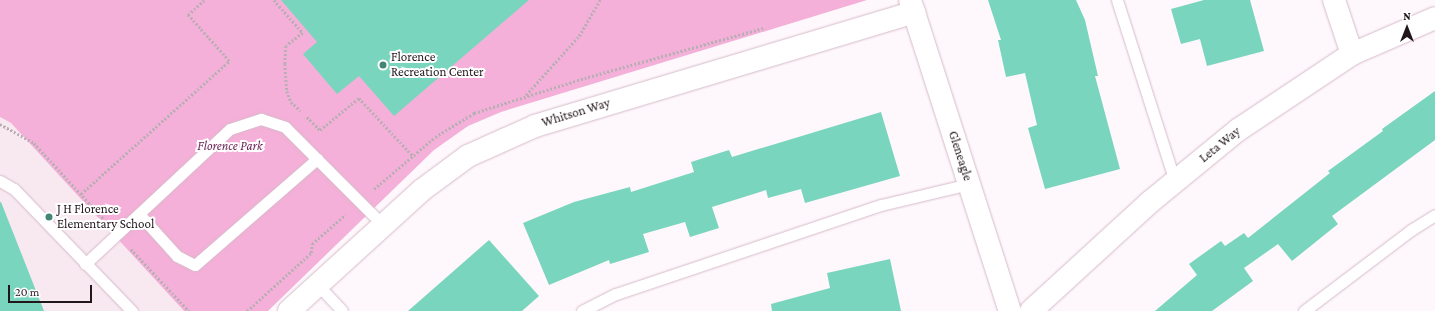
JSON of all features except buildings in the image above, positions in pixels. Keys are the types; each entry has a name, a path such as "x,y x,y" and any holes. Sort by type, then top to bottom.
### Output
{"street":[{"path":"1334,0 1352,54"},
{"name":"Gleneagle","path":"912,6 1010,311"},
{"name":"Whitson Way","path":"289,311 422,190 468,156 535,126 912,6"},
{"name":"Leta Way","path":"1031,311 1174,182 1238,130 1352,54 1435,18"}],"lane":[{"path":"1117,0 1174,182"},
{"path":"85,264 230,129 261,119 285,127 383,225"},
{"path":"139,214 177,256 195,265 317,159"},
{"path":"0,181 14,189 132,311"},
{"path":"582,311 616,294 881,205 969,184"},
{"path":"1304,311 1410,230 1435,215"},
{"path":"318,285 342,311"}],"path":[{"path":"81,194 229,61 188,15 204,0"},
{"path":"274,0 303,33 286,46 286,91 291,102 320,130 359,98 413,156"},
{"path":"526,95 579,36 600,0"},
{"path":"0,124 34,143 189,311"}],"shaded area":[{"name":"J H Florence Elementary School","path":"0,117 11,123 184,311 0,311"}],"green space":[{"name":"Florence Park","path":"0,0 867,0 501,112 468,126 434,150 268,311 184,311 11,123 0,117"}],"place":[{"name":"Florence Recreation Center","path":"383,65"},
{"name":"J H Florence Elementary School","path":"49,217"}]}
